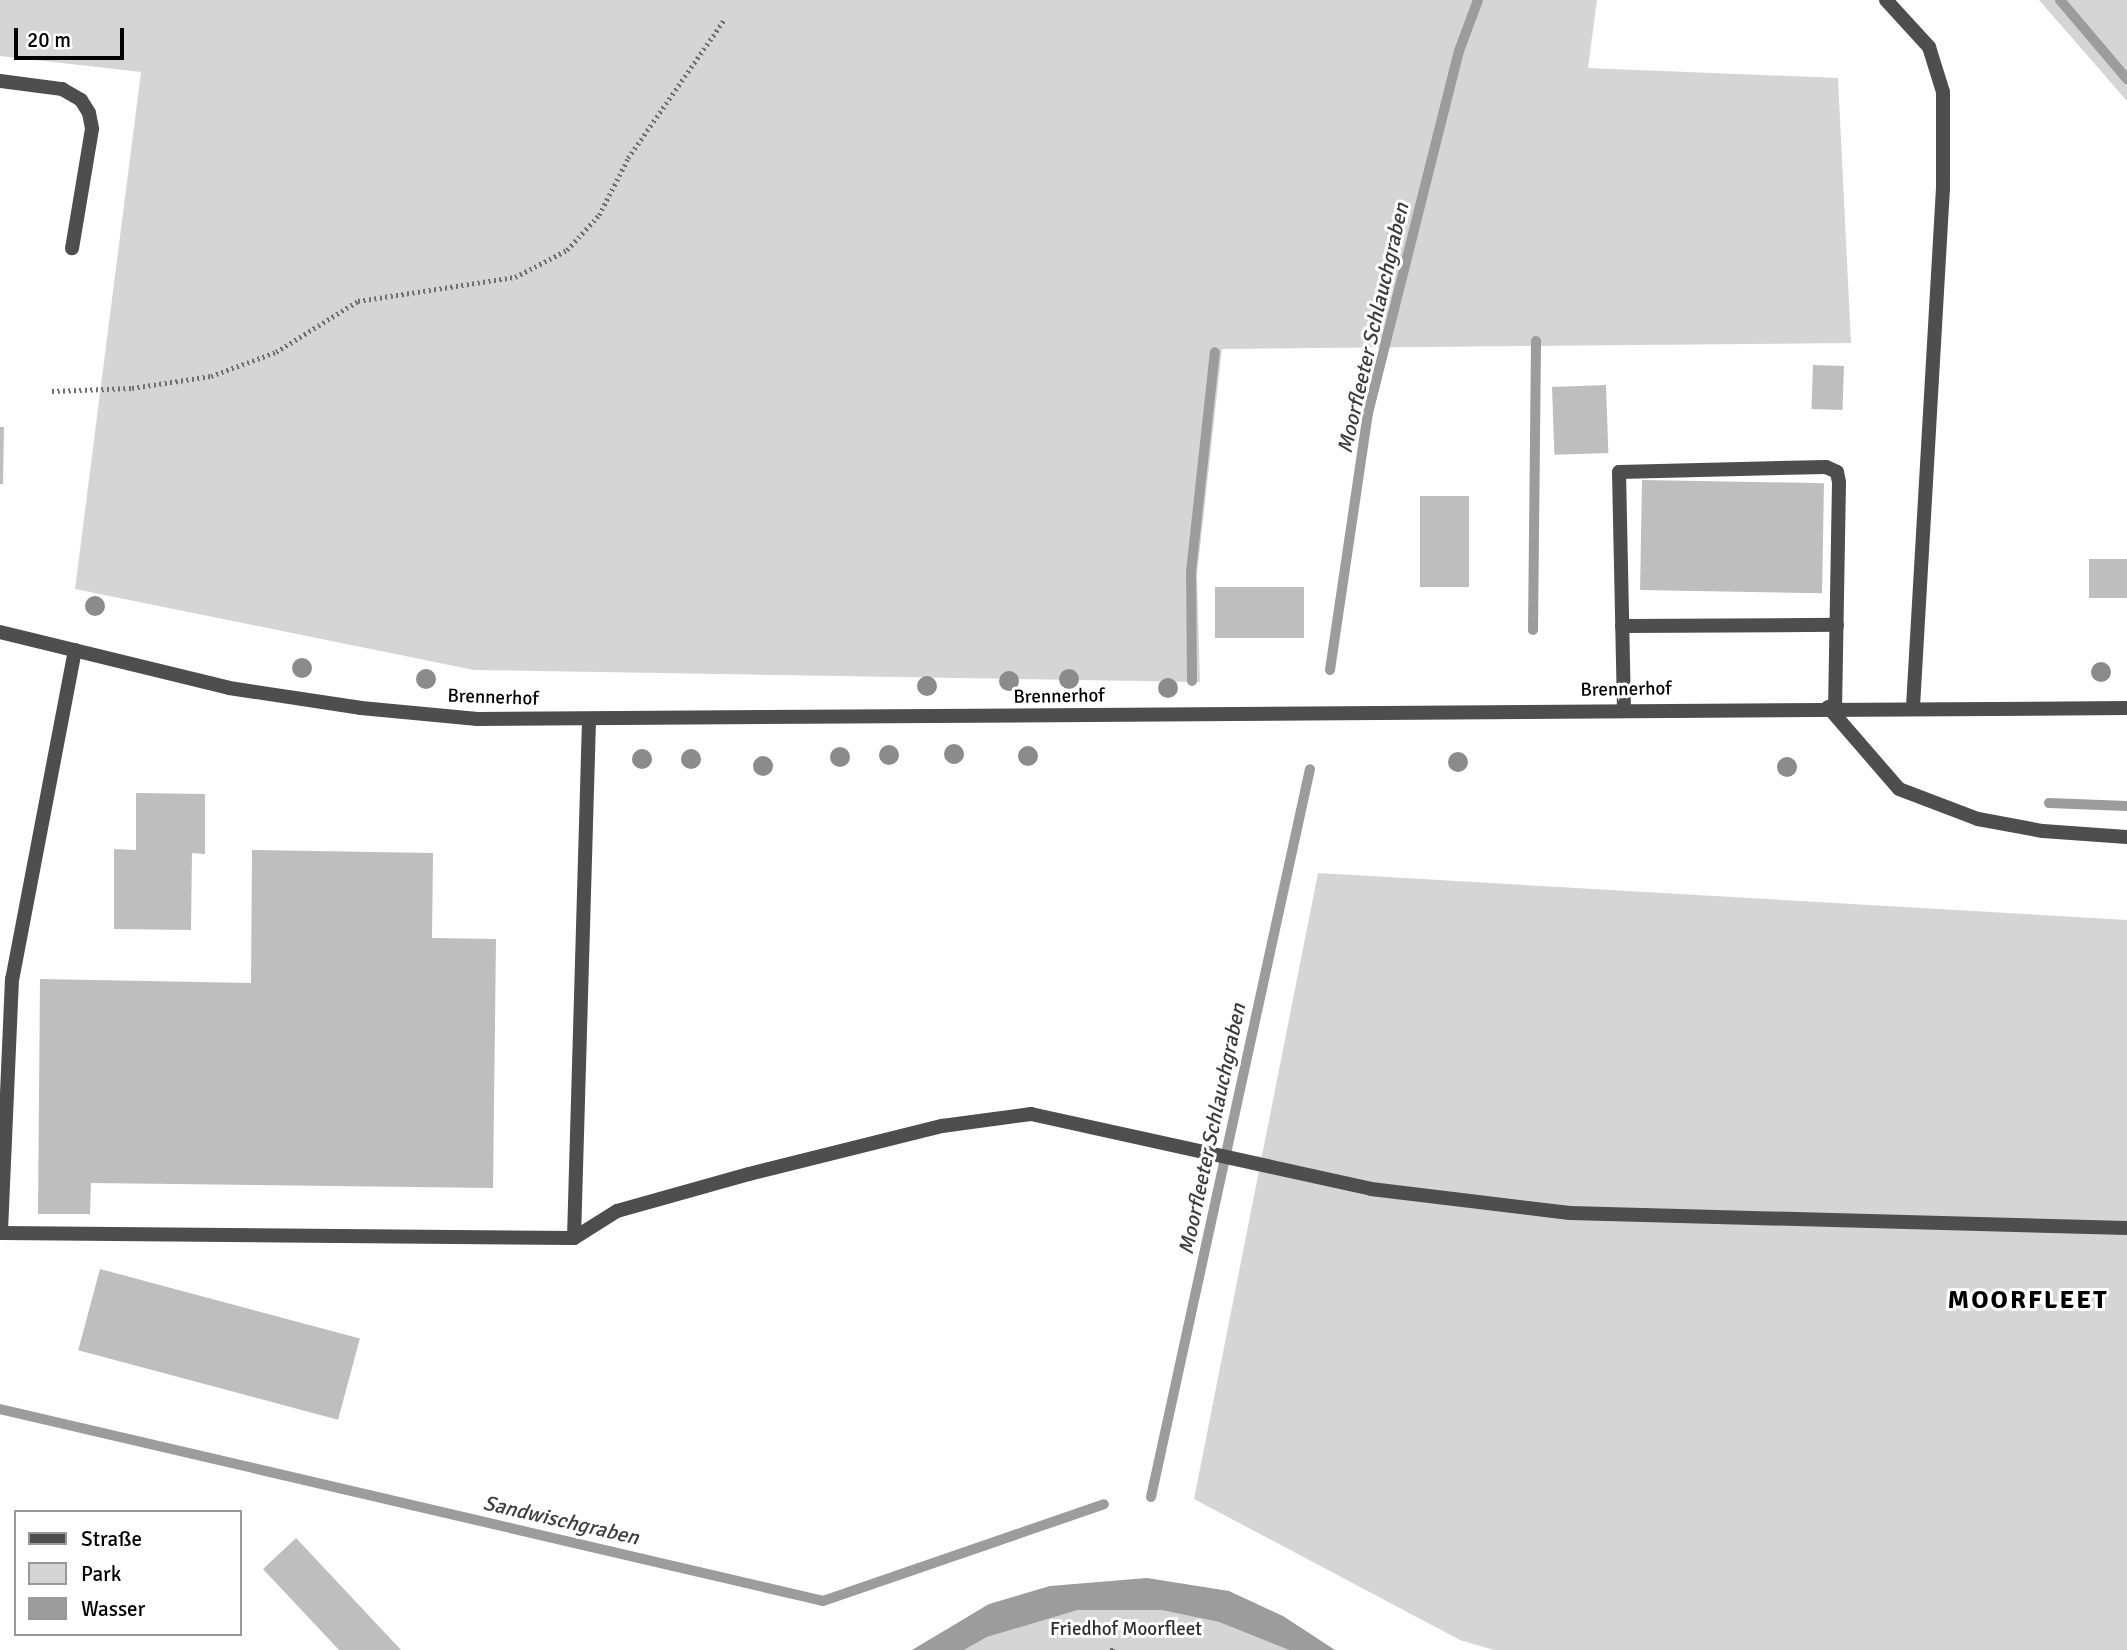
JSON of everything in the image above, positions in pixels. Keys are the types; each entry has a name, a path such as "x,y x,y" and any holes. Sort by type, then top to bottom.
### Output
{"street":[{"path":"1886,0 1929,47 1943,92 1943,188 1913,706"},
{"path":"0,81 62,89 81,100 89,113 92,129 72,248"},
{"path":"1624,710 1619,472 1826,467 1837,472 1839,482 1831,707 1899,789 1978,818 2043,831 2127,837"},
{"path":"1622,626 1836,625"},
{"name":"Brennerhof","path":"0,632 229,688 361,708 477,719 1913,706 2127,708"},
{"path":"75,650 12,979 1,1233 574,1238 617,1211 748,1174 942,1126 1031,1114 1371,1189 1570,1213 2127,1228"},
{"path":"574,1238 589,719"}],"path":[{"path":"52,391 132,388 211,376 276,352 358,301 515,277 567,250 599,215 628,158 724,20"}],"green space":[{"path":"0,0 1597,0 1588,68 1838,78 1851,343 1222,349 1197,575 1200,682 474,670 75,589 141,72 0,56"},
{"path":"2039,0 2127,0 2127,101"},
{"path":"1318,873 2127,920 2127,1650 1494,1650 1460,1640 1194,1499"},
{"name":"Friedhof Moorfleet","path":"1078,1610 1161,1610 1219,1622 1289,1650 964,1650 987,1637"}],"water":[{"path":"1147,1578 1229,1591 1283,1616 1335,1650 1289,1650 1219,1622 1161,1610 1078,1610 987,1637 964,1650 912,1650 989,1604 1050,1586"}],"building":[{"path":"1813,365 1844,366 1842,410 1811,409"},
{"path":"1606,385 1608,453 1554,455 1552,387"},
{"path":"0,427 4,427 3,484 0,484"},
{"path":"1642,480 1824,483 1822,593 1640,590"},
{"path":"1420,496 1469,496 1469,587 1420,587"},
{"path":"2089,559 2127,559 2127,598 2089,598"},
{"path":"1215,587 1304,587 1304,638 1215,638"},
{"path":"136,793 205,794 205,854 192,853 191,930 114,929 114,849 136,850"},
{"path":"252,850 433,853 432,938 496,939 493,1188 91,1183 90,1214 38,1214 40,979 251,983"},
{"path":"100,1269 360,1339 338,1420 78,1350"},
{"path":"296,1538 401,1650 339,1650 263,1569"}],"waterway":[{"name":"Moorfleeter Schlauchgraben","path":"1330,670 1368,413 1459,51 1478,0"},
{"path":"2060,0 2127,79"},
{"path":"1533,630 1536,341"},
{"path":"1192,681 1191,572 1215,352"},
{"name":"Moorfleeter Schlauchgraben","path":"1151,1497 1310,769"},
{"path":"2049,803 2127,806"},
{"name":"Sandwischgraben","path":"0,1409 823,1601 1104,1504"}],"district":[{"name":"MOORFLEET","path":"2028,1301"}]}
